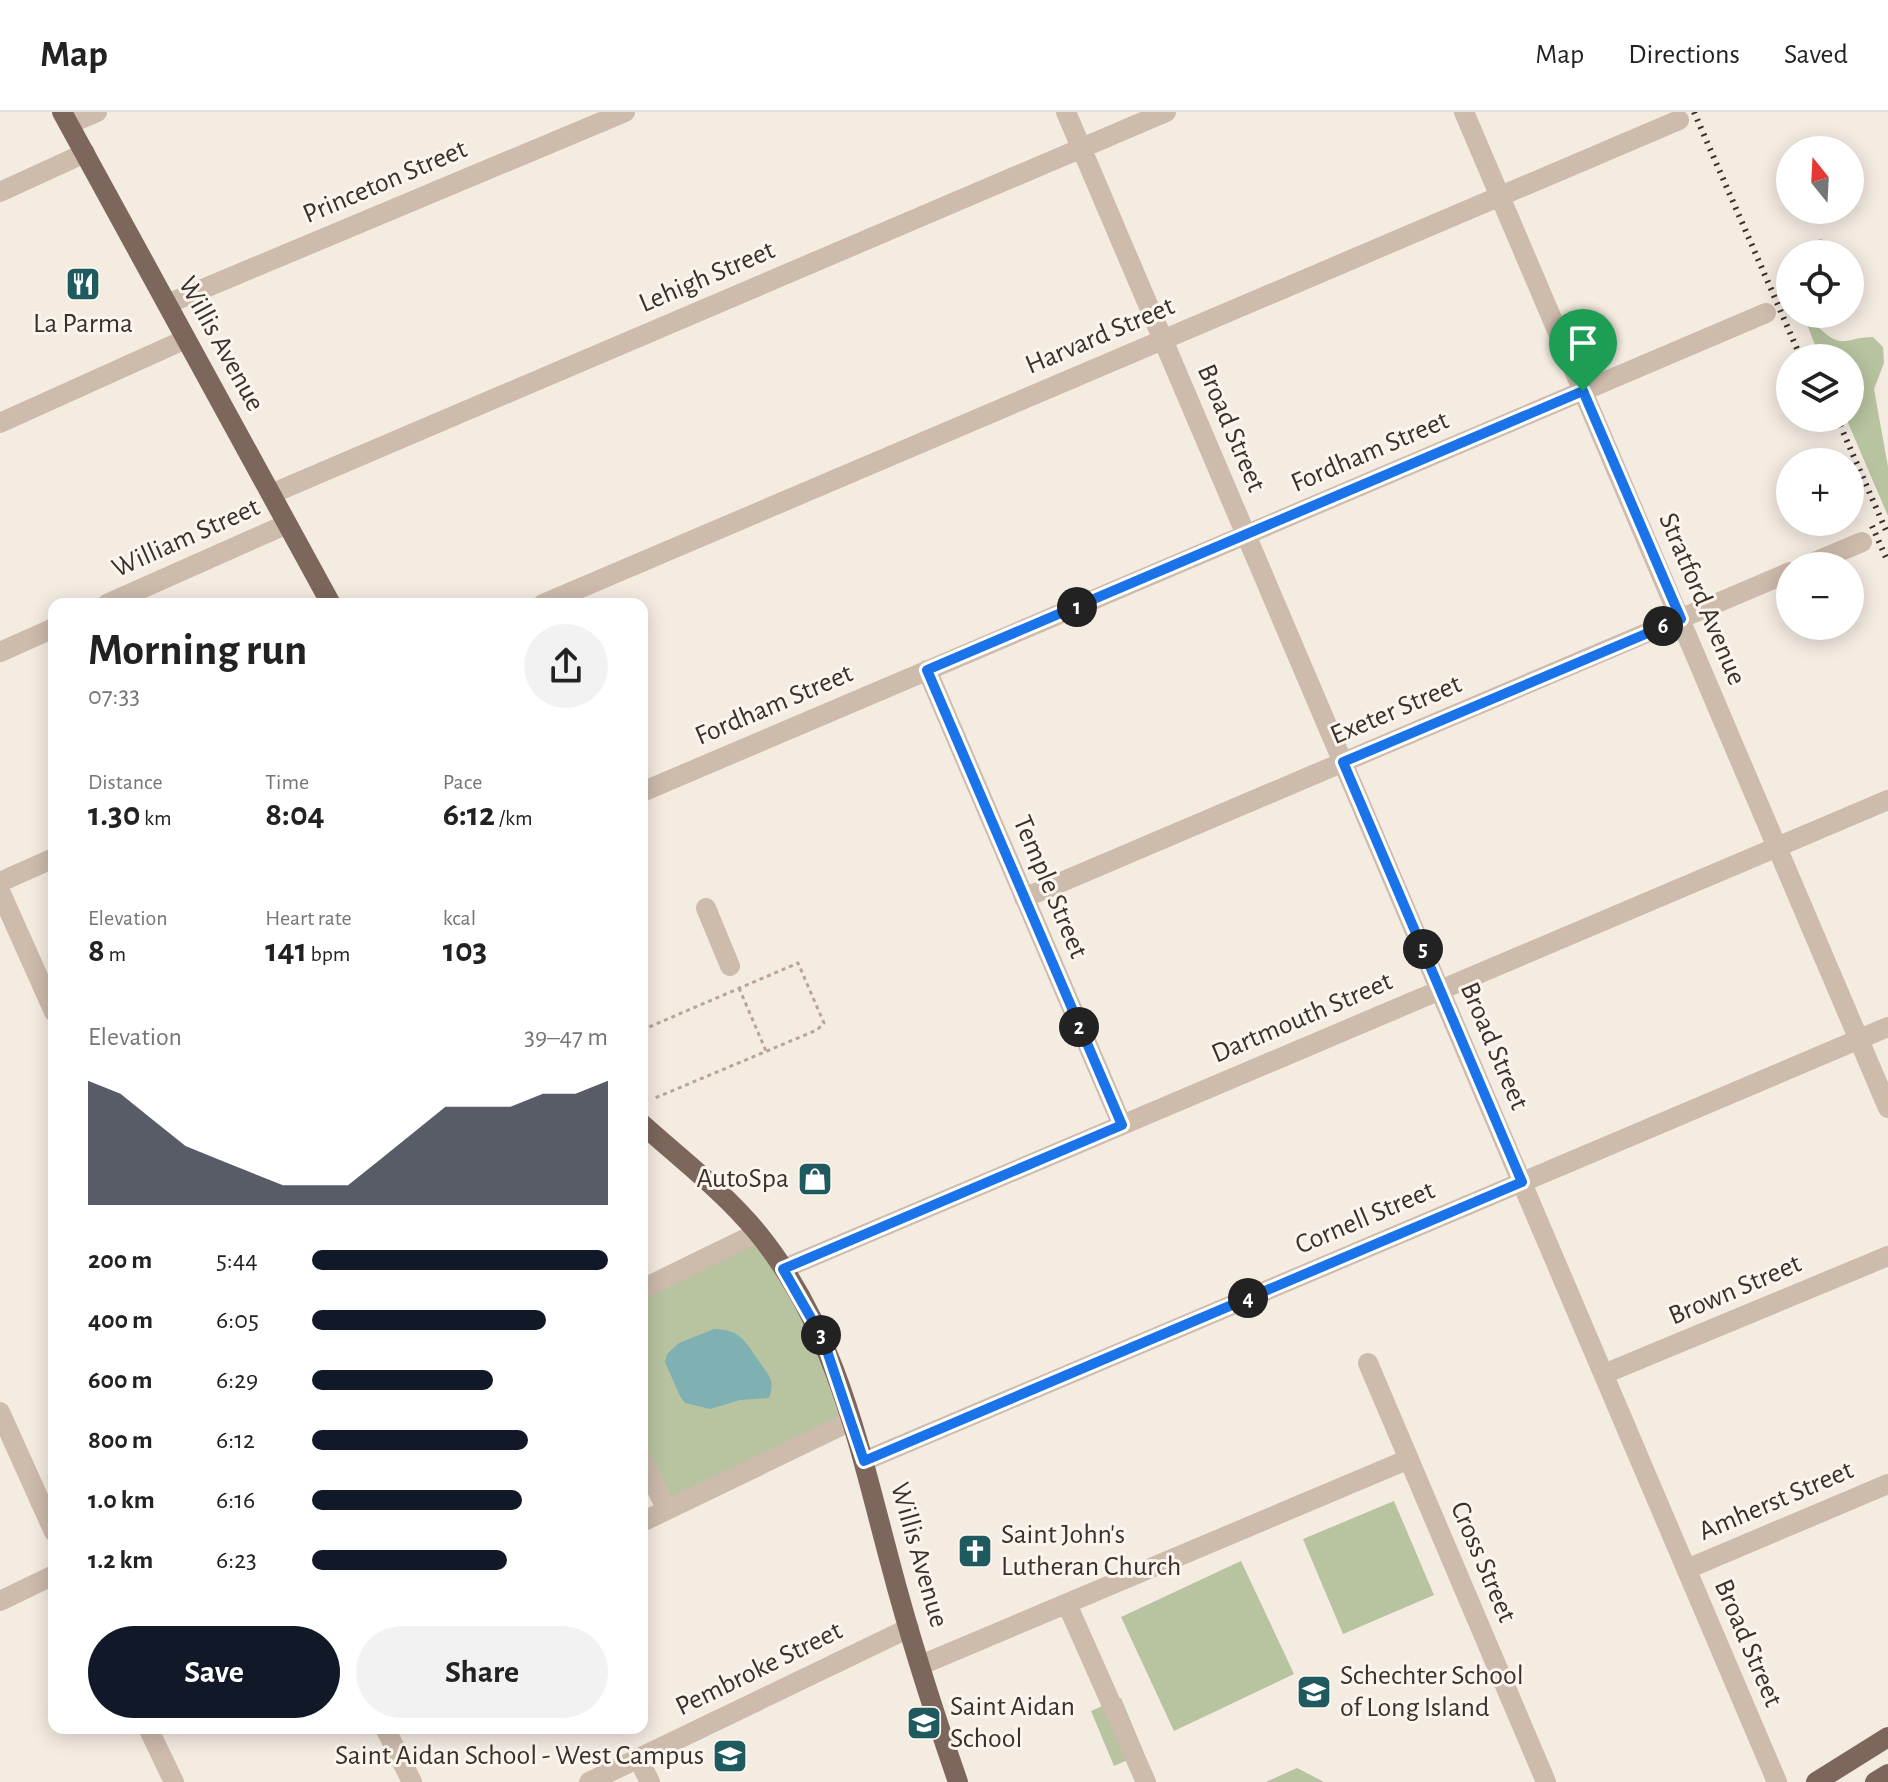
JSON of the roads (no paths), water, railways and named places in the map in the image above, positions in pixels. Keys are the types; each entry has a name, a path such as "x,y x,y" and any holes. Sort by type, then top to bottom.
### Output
{"main road":[{"name":"Willis Avenue","path":"65,118 328,598"},
{"name":"Willis Avenue","path":"648,1129 720,1194 757,1233 783,1269 823,1339 864,1461 909,1628 958,1782"},
{"path":"1816,1782 1888,1737"},
{"path":"1875,1782 1888,1774"}],"street":[{"path":"65,118 97,112"},
{"name":"Princeton Street","path":"167,304 625,112"},
{"name":"Broad Street","path":"1066,112 1777,1782"},
{"name":"Lehigh Street","path":"271,494 1166,112"},
{"name":"Stratford Avenue","path":"1464,112 1888,1108"},
{"name":"Harvard Street","path":"557,598 1679,120"},
{"path":"0,192 85,153"},
{"name":"Fordham Street","path":"648,789 1766,313"},
{"path":"0,423 186,339"},
{"name":"William Street","path":"120,598 287,524"},
{"path":"1838,552 1862,542"},
{"name":"Exeter Street","path":"1024,898 1776,578"},
{"path":"0,652 48,631"},
{"name":"Temple Street","path":"927,670 1122,1125"},
{"name":"Dartmouth Street","path":"783,1269 1888,800"},
{"path":"0,882 48,861"},
{"path":"0,891 48,999"},
{"path":"706,908 730,966"},
{"name":"Cornell Street","path":"864,1461 1888,1027"},
{"path":"648,1286 757,1233"},
{"name":"Brown Street","path":"1604,1374 1888,1256"},
{"name":"Cross Street","path":"1368,1363 1546,1782"},
{"path":"0,1412 48,1519"},
{"path":"648,1519 851,1421"},
{"path":"921,1665 1409,1459"},
{"path":"648,1471 667,1510"},
{"name":"Amherst Street","path":"1687,1569 1888,1484"},
{"path":"0,1601 48,1578"},
{"path":"1067,1604 1146,1782"},
{"name":"Pembroke Street","path":"589,1782 909,1628"},
{"path":"151,1734 174,1782"},
{"path":"388,1734 412,1782"},
{"path":"638,1758 650,1782"}],"water":[{"path":"714,1329 731,1332 747,1344 771,1380 769,1398 740,1400 710,1409 685,1403 665,1362 667,1354 679,1343"}],"railway":[{"path":"1694,112 1795,344"},
{"path":"1843,432 1888,535"},
{"path":"1872,526 1888,562"}],"place":[{"name":"La Parma","path":"83,284"},
{"name":"AutoSpa","path":"815,1179"},
{"name":"Saint John's Lutheran Church","path":"975,1551"},
{"name":"Schechter School of Long Island","path":"1314,1692"},
{"name":"Saint Aidan School","path":"924,1723"},
{"name":"Saint Aidan School - West Campus","path":"730,1756"}]}
